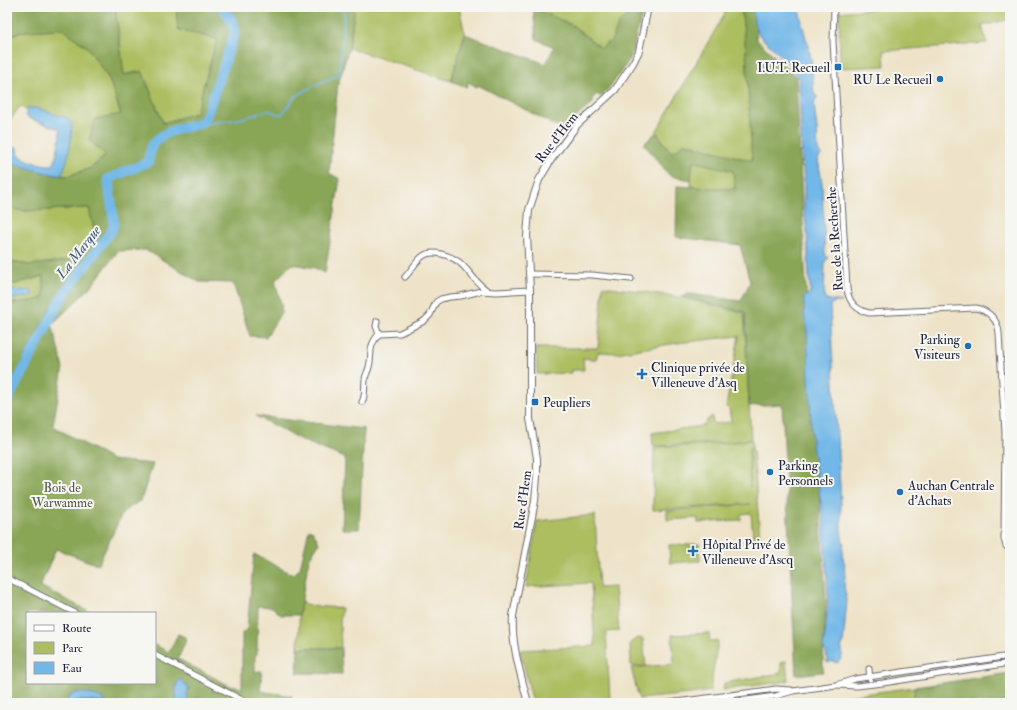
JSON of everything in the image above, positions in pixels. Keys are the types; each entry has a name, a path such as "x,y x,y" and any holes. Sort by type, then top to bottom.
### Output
{"street":[{"name":"Rue d'Hem","path":"528,703 512,627 535,499 537,477 537,458 530,415 530,290 527,236 528,219 533,195 539,180 550,161 586,116 610,95 630,69 638,55 648,7"},
{"name":"Rue de la Recherche","path":"834,7 833,41 848,297 856,307 869,313 976,308 987,312 994,319 999,330 1005,430 1004,539 1006,546 1010,548"},
{"path":"405,277 425,255 430,253 437,254 459,262 478,284 488,291"},
{"path":"529,274 592,275 631,279"},
{"path":"379,334 400,333 424,321 430,315 436,302 441,299 488,291 530,290"},
{"path":"377,321 376,326 379,334"},
{"path":"362,402 364,396 365,377 369,365 370,349 379,334"},
{"path":"7,578 73,612"},
{"path":"156,656 248,703"},
{"path":"836,685 850,680 1010,656"},
{"path":"724,703 776,696 793,691 836,685 852,686 871,684 1010,663"},
{"path":"869,669 871,684"},
{"path":"668,703 776,689 793,691"}],"green space":[{"name":"Bois de Warwamme","path":"7,7 115,7 124,75 142,71 163,123 196,113 217,39 178,30 176,7 355,7 349,48 338,84 329,173 340,179 325,273 315,268 292,264 275,281 282,311 266,337 250,336 233,283 199,282 146,250 118,251 90,288 52,324 63,368 53,426 112,460 153,464 141,500 123,512 98,565 56,549 40,586 90,612 26,612 26,684 156,684 156,646 169,652 178,634 187,638 178,659 230,686 242,688 242,633 247,630 254,554 293,575 300,568 309,529 313,531 319,543 309,559 299,615 281,615 272,607 258,606 255,672 262,671 260,691 292,696 291,703 242,703 227,694 223,703 7,703 7,304 37,300 44,297 43,276 15,284 7,283 7,261 30,265 72,260 95,233 89,208 24,211 7,208 7,160 10,159 12,162 56,175 68,176 91,168 106,155 89,140 95,119 121,114 109,79 88,48 63,29 26,31 7,36"},
{"path":"115,7 176,7 178,30 217,39 196,113 163,123 142,71 124,75"},
{"path":"355,7 459,7 465,34 451,81 349,48"},
{"path":"530,7 632,7 630,13 619,23 612,40 601,48 572,25"},
{"path":"632,7 644,7 630,59 601,97 597,94 592,99 594,102 574,119 564,130 478,85 477,87 468,82 467,87 451,81 465,34 546,64 554,47 536,39 533,8 572,25 601,48 612,40 619,23 630,13"},
{"path":"721,7 741,7 746,50 752,161 685,143 672,153 656,132 725,13"},
{"path":"741,7 754,7 757,40 796,76 806,289 826,602 823,672 796,675 782,404 749,406 745,312 681,297 688,294 741,301 750,282 740,245 676,237 677,186 735,189 733,171 693,161 691,180 670,176 644,144 656,132 672,153 685,143 752,161 746,50"},
{"path":"892,7 1010,7 1010,19 982,26 987,43 884,51 885,66 840,68 839,12"},
{"path":"63,29 88,48 109,79 121,115 107,155 91,168 68,176 56,175 62,173 63,171 71,141 67,118 37,108 28,108 26,110 20,106 9,122 7,120 7,36 26,31"},
{"path":"692,161 733,171 735,189 691,187"},
{"path":"7,208 24,211 89,208 95,233 72,260 30,265 7,261"},
{"path":"44,276 44,297 37,300 7,304 7,283 15,284"},
{"path":"603,286 679,297 744,313 751,439 717,443 653,445 652,433 702,426 706,424 706,421 712,416 713,424 731,422 729,407 726,407 739,336 677,343 616,353 598,352 596,360 583,358 584,370 571,370 571,373 537,374 536,348 598,348"},
{"path":"256,416 364,429 359,529 342,529 345,458 303,441"},
{"path":"752,440 752,447 749,448 750,487 750,449 753,449 760,538 753,539 751,513 741,514 741,520 698,523 698,518 667,520 667,511 751,504 653,510 654,447 718,444"},
{"path":"595,515 599,588 615,587 619,631 606,632 610,699 533,703 520,650 595,646 591,583 526,587 537,521"},
{"path":"699,544 700,561 670,563 669,545"},
{"path":"300,602 313,606 342,608 340,621 341,648 298,648"},
{"path":"709,633 710,641 718,641 710,691 639,699 631,668 674,664 672,635"},
{"path":"637,638 643,639 646,666 631,666 630,643"},
{"path":"298,648 341,648 342,674 297,673"},
{"path":"786,661 788,681 723,690 724,683 781,673 781,662"},
{"path":"1010,673 1010,703 913,703 915,687"},
{"path":"915,687 913,703 802,703 802,702"},
{"path":"773,691 782,693 726,701 725,697"}],"water":[{"path":"753,7 798,7 801,11 800,15 811,58 814,94 818,97 816,98 814,104 818,151 822,154 818,159 822,183 825,255 828,258 825,262 824,299 842,302 835,302 830,305 841,503 841,530 844,544 844,588 846,595 845,599 847,600 843,645 841,647 842,653 840,660 837,663 833,661 827,663 826,652 823,648 828,596 823,517 812,445 807,332 804,314 804,297 810,293 810,285 807,231 804,210 799,79 788,63 762,38 758,32 754,24"},
{"path":"27,108 37,108 67,118 71,122 72,134 66,164 61,175 35,170 11,161 8,146 18,148 17,152 23,158 39,163 53,165 56,158 60,129 28,118 26,115"},
{"path":"31,290 32,295 28,297 7,299 7,291"},
{"path":"63,290 67,292 51,316 7,400 7,392 51,308"},
{"path":"180,679 189,688 187,694 189,703 177,703 176,687"},
{"path":"76,693 85,693 101,697 105,703 77,700 73,703 66,703 70,696"}],"waterway":[{"name":"La Marque","path":"7,401 64,294 112,230 114,222 108,179 148,162 152,146 161,136 173,130 200,124 206,117 235,32 233,23 223,7"},
{"path":"200,124 243,118 267,110 281,115 295,97 313,86 339,75 345,7"}],"place":[{"name":"I.U.T. Recueil","path":"838,67"},
{"name":"RU Le Recueil","path":"940,79"},
{"name":"Parking Visiteurs","path":"968,346"},
{"name":"Clinique privée de Villeneuve d'Asq","path":"642,374"},
{"name":"Peupliers","path":"535,402"},
{"name":"Parking Personnels","path":"770,472"},
{"name":"Auchan Centrale d'Achats","path":"900,492"},
{"name":"Hôpital Privé de Villeneuve d'Ascq","path":"693,551"}]}
